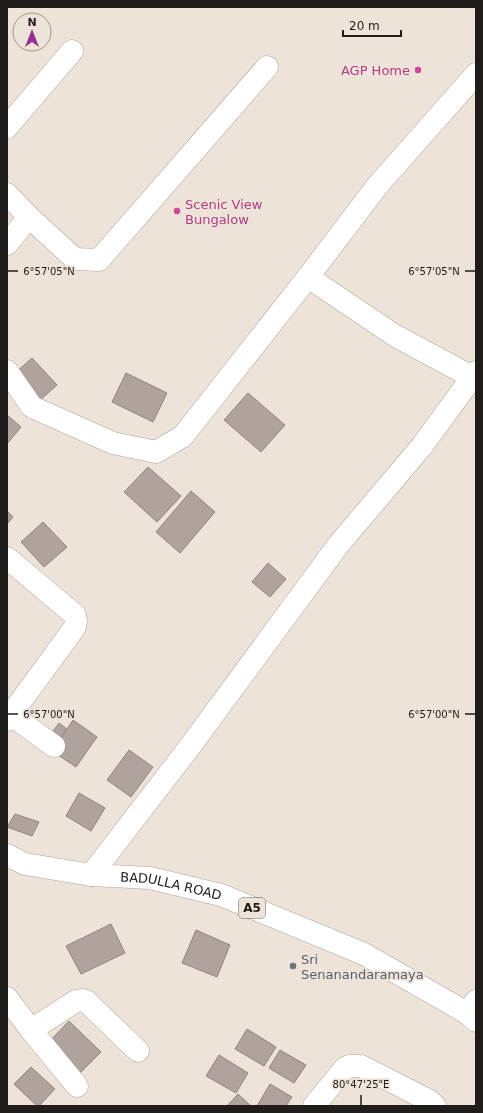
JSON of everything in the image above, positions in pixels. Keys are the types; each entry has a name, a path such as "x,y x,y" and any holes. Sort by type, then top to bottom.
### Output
{"main road":[{"path":"7,127 72,51"},
{"path":"7,194 29,217 75,259 99,260 267,67"},
{"path":"7,371 32,407 113,443 156,452 183,436 378,185 476,74"},
{"path":"7,244 29,217"},
{"path":"91,875 188,749 339,544 422,446 474,374 394,335 308,277"},
{"path":"7,558 75,615 75,627 9,717 54,746"},
{"name":"BADULLA ROAD","path":"7,855 25,864 91,875 150,878 221,895 364,954 473,1012"},
{"path":"7,998 77,1086"},
{"path":"31,1030 76,1001 82,1000 86,1001 138,1051"},
{"path":"314,1106 345,1068 361,1066 430,1101 435,1106"}],"building":[{"path":"32,358 57,385 39,401 14,374"},
{"path":"126,373 167,393 153,422 112,402"},
{"path":"248,393 285,425 261,452 224,420"},
{"path":"7,415 21,427 7,444"},
{"path":"148,467 181,496 157,522 124,492"},
{"path":"191,491 215,512 180,553 156,532"},
{"path":"7,511 13,517 7,524"},
{"path":"43,522 67,547 44,567 21,542"},
{"path":"268,563 286,579 270,597 252,582"},
{"path":"73,720 97,737 76,767 52,751"},
{"path":"59,723 67,729 58,741 50,735"},
{"path":"129,750 153,767 131,797 107,780"},
{"path":"79,793 105,808 91,831 66,816"},
{"path":"15,814 39,822 32,836 7,827"},
{"path":"111,924 125,953 81,974 66,946"},
{"path":"196,930 230,945 217,977 182,963"},
{"path":"69,1021 101,1052 79,1074 47,1044"},
{"path":"247,1029 276,1047 264,1066 235,1049"},
{"path":"280,1050 306,1065 294,1083 269,1068"},
{"path":"219,1055 248,1073 236,1093 206,1076"},
{"path":"31,1067 55,1089 39,1106 37,1106 14,1084"},
{"path":"270,1084 292,1097 286,1106 257,1106"},
{"path":"238,1094 251,1106 227,1106"}],"place":[{"name":"AGP Home","path":"418,70"},
{"name":"Scenic View Bungalow","path":"177,211"},
{"name":"Sri Senanandaramaya","path":"293,966"}]}
